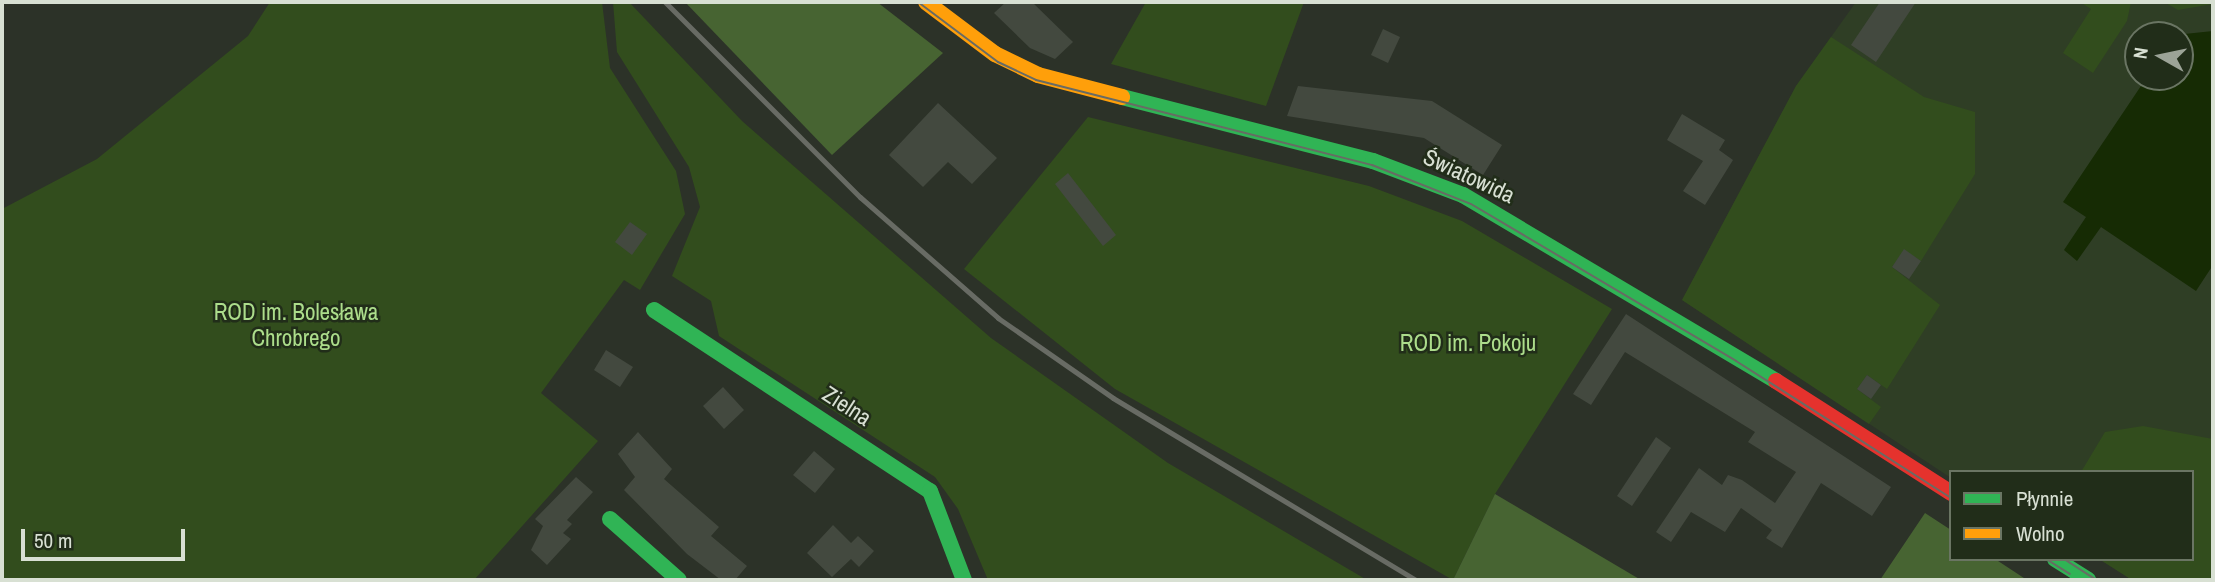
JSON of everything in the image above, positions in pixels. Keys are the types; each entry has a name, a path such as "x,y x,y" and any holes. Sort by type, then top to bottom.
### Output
{"street":[{"name":"Światowida","path":"926,2 995,54 1032,73 1373,160 1473,200 1949,491"},
{"name":"Zielna","path":"654,310 930,491 967,580"},
{"path":"610,519 679,580"},
{"path":"2058,561 2088,580"}],"shaded area":[{"path":"685,2 877,2 943,53 832,155"},
{"path":"1856,2 2213,2 2213,580 2132,580 2102,561 2194,561 2194,470 1949,470 1949,477 1682,300 1796,86"},
{"path":"2213,31 2213,265 2196,291 2101,227 2077,261 2064,250 2086,217 2063,202 2138,91 2194,91 2194,33"},
{"path":"1495,494 1641,580 1453,580"},
{"path":"1925,513 1949,529 1949,561 1998,561 2027,580 1880,580"}],"green space":[{"name":"ROD im. Bolesława Chrobrego","path":"270,2 602,2 610,68 676,171 685,214 640,290 624,280 541,393 598,441 474,580 2,580 2,209 97,159 248,36"},
{"path":"613,2 629,2 742,121 991,338 1168,463 1367,580 988,580 958,509 935,477 719,336 711,301 672,276 700,207 689,167 617,52"},
{"path":"1146,2 1304,2 1266,106 1111,64"},
{"path":"2080,2 2131,2 2127,21 2124,21 2124,26 2093,73 2063,53 2091,9"},
{"path":"2164,2 2213,2 2213,4 2178,10"},
{"path":"1831,37 1924,97 1975,112 1975,174 1921,261 1904,250 1892,267 1940,305 1887,389 1867,375 1857,389 1881,407 1869,424 1682,300 1796,86"},
{"name":"ROD im. Pokoju","path":"1088,117 1369,186 1462,221 1612,309 1495,494 1453,580 1115,389 964,269"},
{"path":"2143,426 2213,439 2213,580 2132,580 2102,561 2194,561 2194,470 2082,470 2105,432"}],"building":[{"path":"1006,2 1032,2 1073,42 1055,59 1030,48 994,13"},
{"path":"1880,2 1916,2 1876,62 1851,45"},
{"path":"1383,29 1400,37 1388,63 1371,55"},
{"path":"1298,86 1432,101 1502,145 1483,175 1424,138 1287,116"},
{"path":"938,103 997,158 972,184 948,162 923,187 889,155"},
{"path":"1682,114 1725,140 1719,150 1733,160 1705,205 1683,191 1703,161 1667,140"},
{"path":"1068,173 1116,235 1103,246 1055,184"},
{"path":"630,222 647,234 632,255 615,242"},
{"path":"1904,249 1921,261 1909,279 1892,267"},
{"path":"1626,314 1891,487 1872,516 1821,483 1782,548 1766,538 1772,530 1741,508 1725,532 1691,512 1671,542 1656,532 1699,468 1722,485 1728,475 1742,480 1775,503 1796,472 1748,442 1755,432 1625,352 1591,405 1573,394"},
{"path":"606,350 633,367 620,387 594,370"},
{"path":"1867,375 1881,385 1871,399 1857,389"},
{"path":"723,387 744,410 724,429 703,406"},
{"path":"638,432 672,469 664,479 719,527 711,536 747,566 735,580 721,580 687,554 624,490 635,477 618,454"},
{"path":"1656,437 1671,448 1632,506 1617,496"},
{"path":"814,451 835,469 815,493 793,475"},
{"path":"576,477 593,492 567,520 572,524 563,533 571,539 547,565 531,550 543,526 535,519"},
{"path":"833,525 851,543 858,536 874,551 859,567 851,559 832,577 807,553"}],"tram line":[{"path":"918,2 998,62 1036,80 1372,165 1471,204 1736,361 1949,497"},
{"path":"2049,561 2070,574"},
{"path":"2067,561 2096,580"}],"railway":[{"path":"665,2 860,197 998,318 1113,398 1416,580"}],"traffic: fast":[{"path":"1122,97 1373,161 1463,195 1776,381"},
{"path":"654,310 930,491 964,580"},
{"path":"610,519 679,580"},
{"path":"2058,561 2088,580"}],"traffic: slow":[{"path":"926,2 995,54 1038,75 1122,97"}],"traffic: jam":[{"path":"1776,381 1949,492"}]}
